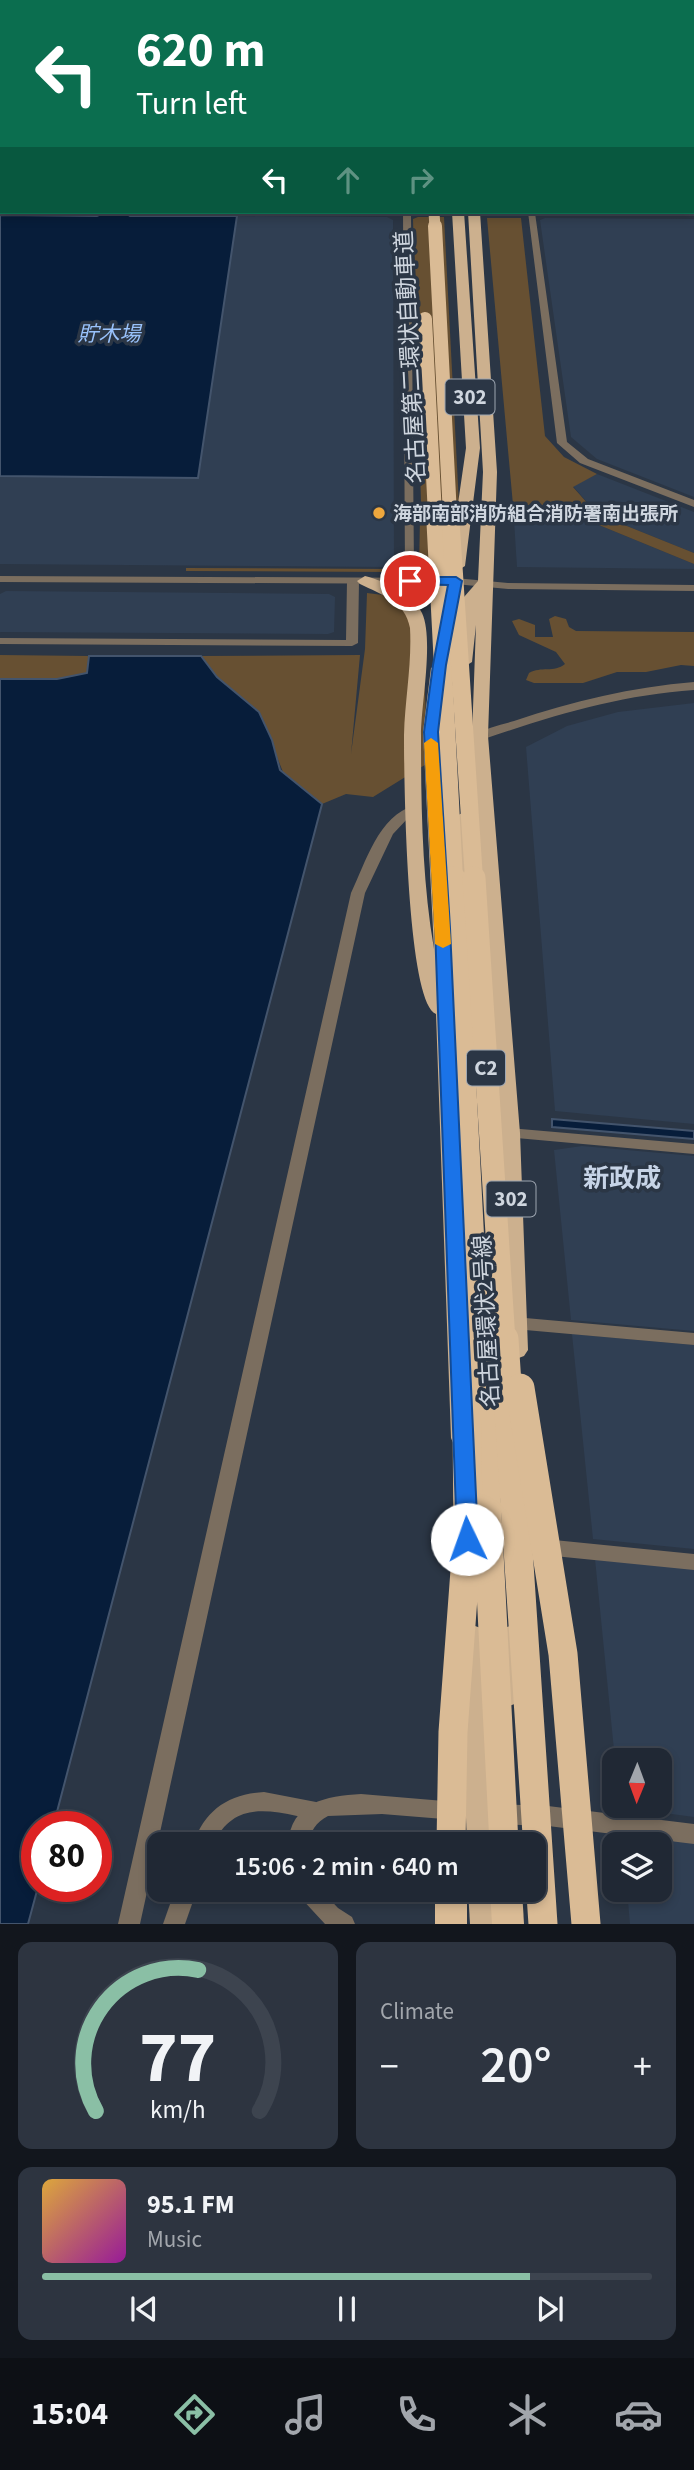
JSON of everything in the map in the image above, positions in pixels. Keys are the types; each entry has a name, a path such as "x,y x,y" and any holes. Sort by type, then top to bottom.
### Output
{"highway":[{"name":"名古屋第二環状自動車道","path":"421,214 428,413 484,1234 543,1924"},
{"name":"名古屋第二環状自動車道","path":"434,214 484,1234 504,1832"},
{"name":"名古屋環状2号線","path":"458,214 473,448 456,581 439,665 431,732 443,928 480,1832"},
{"name":"名古屋環状2号線","path":"474,214 489,494 480,736 509,1132 514,1324 556,1924"},
{"path":"456,581 465,573 471,562 478,514 489,494"},
{"path":"359,581 400,598 416,616 413,724 421,935 446,1032"},
{"path":"443,928 463,854 459,739 469,615 475,592 486,582"},
{"path":"451,1832 453,1731 468,1530 467,1302 484,1234"},
{"path":"484,1234 564,1654 586,1924"},
{"path":"479,1813 499,1792 506,1778 510,1661 529,1557"},
{"path":"539,1832 548,1816"},
{"path":"451,1902 452,1924"},
{"path":"484,1902 485,1924"},
{"path":"507,1902 508,1924"},
{"path":"529,1902 530,1924"}],"street":[{"path":"407,214 410,570"},
{"path":"531,214 562,443 584,461 694,504"},
{"path":"0,579 456,581 508,586 694,588"},
{"path":"486,582 508,579 694,579"},
{"path":"0,641 352,643 359,581"},
{"path":"480,736 558,708 608,696 694,686"},
{"path":"129,1924 358,894 390,828 402,814 415,809"},
{"path":"509,1132 694,1149"},
{"path":"514,1324 694,1339"},
{"path":"529,1557 694,1562"},
{"path":"210,1832 221,1812 237,1803 285,1803 316,1811 348,1802 548,1816 694,1834"},
{"path":"301,1832 316,1811"},
{"path":"174,1924 182,1902"},
{"path":"318,1902 330,1915 344,1924"}],"shaded area":[{"path":"237,216 387,217 393,220 394,567 0,564 0,476 198,478"},
{"path":"444,217 459,504 450,506 421,502 413,219"},
{"path":"487,218 521,218 545,436 564,457 597,474 573,487 597,514 694,553 694,564 550,505 513,505"},
{"path":"694,219 694,497 597,459 571,437 540,220"},
{"path":"597,474 694,512 694,553 597,514 573,486"},
{"path":"513,505 550,505 694,564 694,569 517,567"},
{"path":"430,513 429,568 419,569 420,517"},
{"path":"186,568 394,569 393,572 186,571"},
{"path":"6,591 329,594 335,597 334,632 0,632 0,594"},
{"path":"367,593 391,596 422,626 428,763 373,797 346,794 322,804 283,772 259,712 217,677 201,656 360,655 351,754 365,649"},
{"path":"555,616 566,619 569,627 576,631 694,632 694,666 681,665 646,672 617,672 583,683 534,683 526,680 529,673 565,664 556,652 519,635 512,621 519,619 535,625 535,637 553,637 549,619"},
{"path":"0,655 89,656 88,673 57,679 0,679"},
{"path":"694,703 694,1124 555,1111 526,747 567,726 618,712"},
{"path":"582,1146 694,1156 694,1331 571,1320 554,1150"},
{"path":"572,1334 694,1345 694,1549 593,1539"},
{"path":"595,1559 694,1569 694,1817 672,1814 672,1748 614,1748"},
{"path":"672,1840 694,1843 694,1924 630,1924 628,1902 672,1902"}],"water":[{"name":"貯木場","path":"0,215 237,216 198,478 0,476"},
{"path":"89,656 201,656 217,677 259,712 272,740 280,770 322,804 57,1811 21,1811 21,1902 34,1902 28,1924 0,1924 0,679 57,679 87,673"},
{"path":"552,1119 694,1131 694,1139 552,1127"}],"slow traffic":[{"path":"431,743 443,944"}],"place":[{"name":"海部南部消防組合消防署南出張所","path":"379,513"}],"district":[{"name":"新政成","path":"622,1178"}],"route":[{"path":"410,581 456,581 439,665 431,732 443,928 467,1539"}]}
